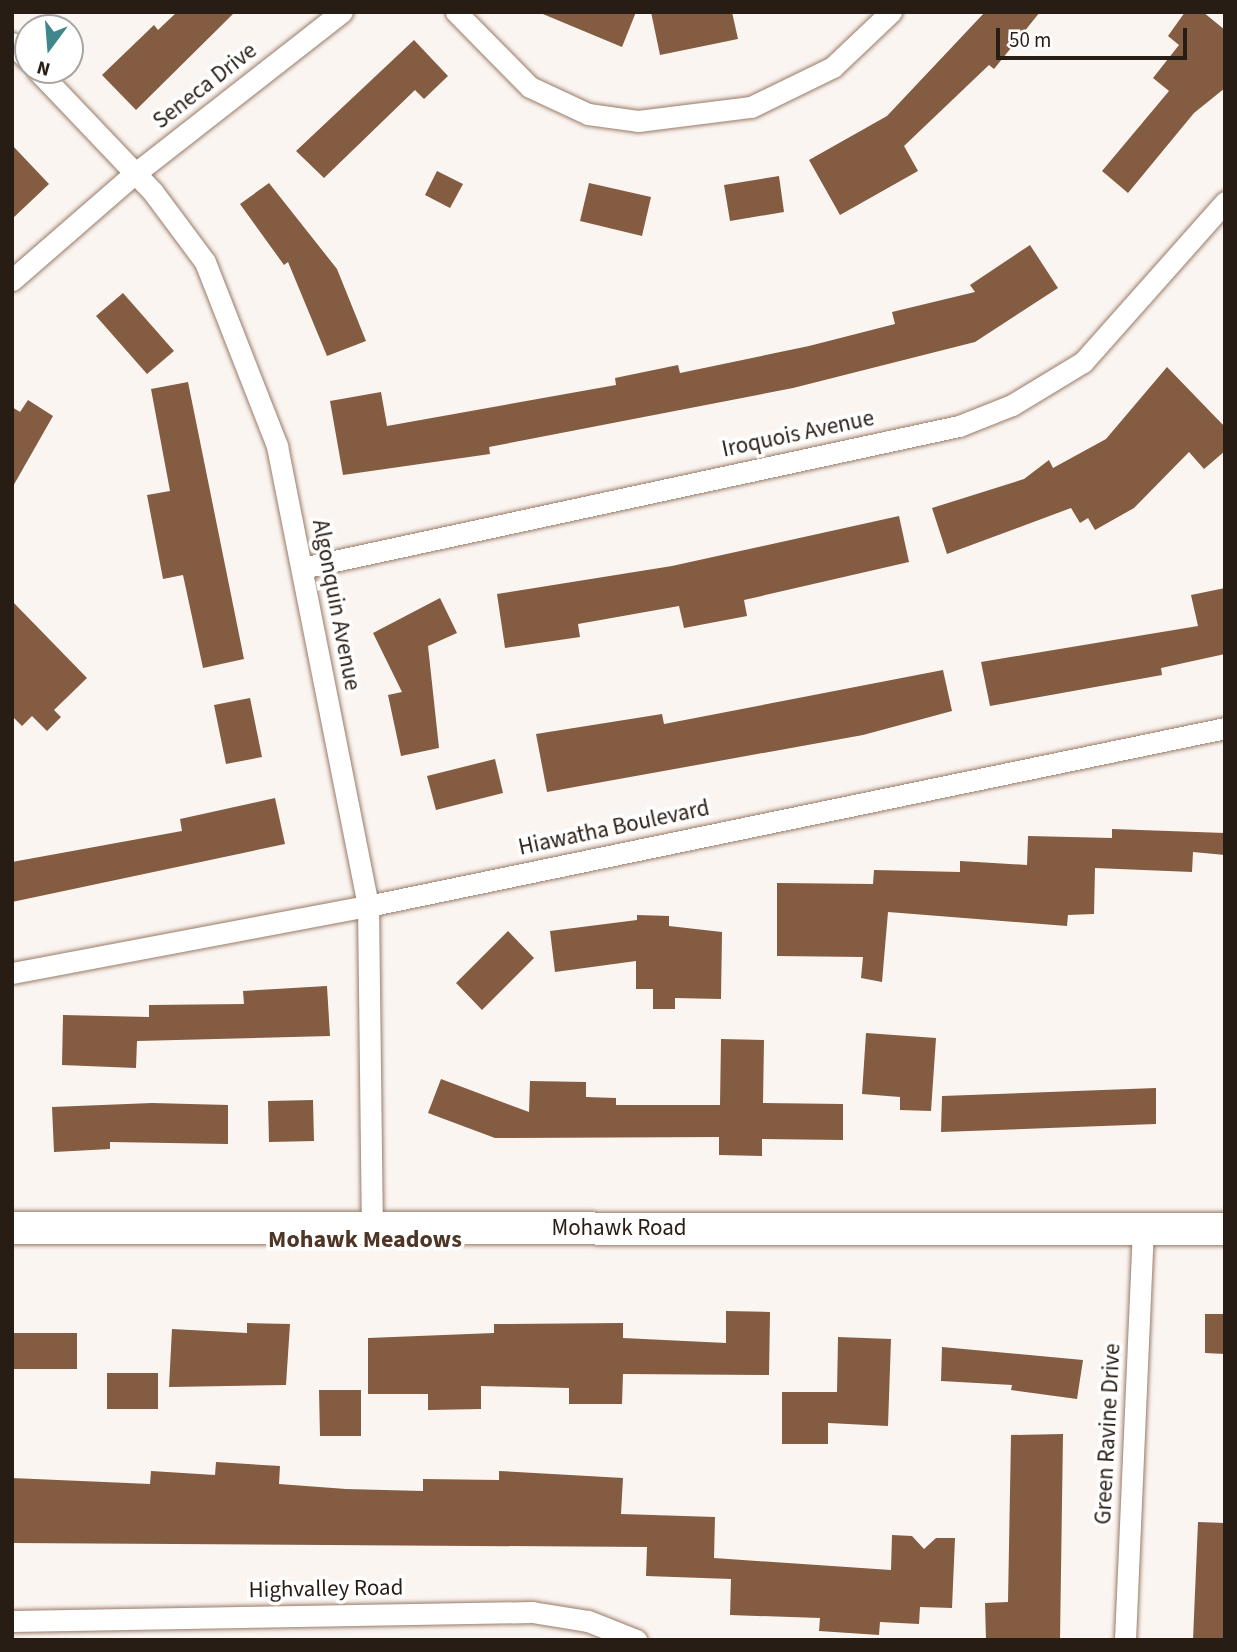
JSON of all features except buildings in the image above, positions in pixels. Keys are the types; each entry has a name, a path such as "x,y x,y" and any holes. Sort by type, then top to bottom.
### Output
{"main road":[{"name":"Mohawk Road","path":"12,1228 372,1226 1143,1231 1225,1229"}],"street":[{"name":"Seneca Drive","path":"12,280 133,175 342,12"},
{"path":"456,12 530,87 589,114 638,121 751,107 833,67 891,12"},
{"name":"Algonquin Avenue","path":"50,84 133,175 205,262 240,342 277,446 368,906 372,1226"},
{"name":"Iroquois Avenue","path":"302,568 959,426 991,414 1083,362 1225,202"},
{"name":"Hiawatha Boulevard","path":"12,973 368,906 1225,728"},
{"name":"Green Ravine Drive","path":"1125,1640 1143,1231"},
{"name":"Highvalley Road","path":"12,1621 118,1630 533,1612 588,1621 636,1640"}],"district":[{"name":"Mohawk Meadows","path":"365,1240"}]}
